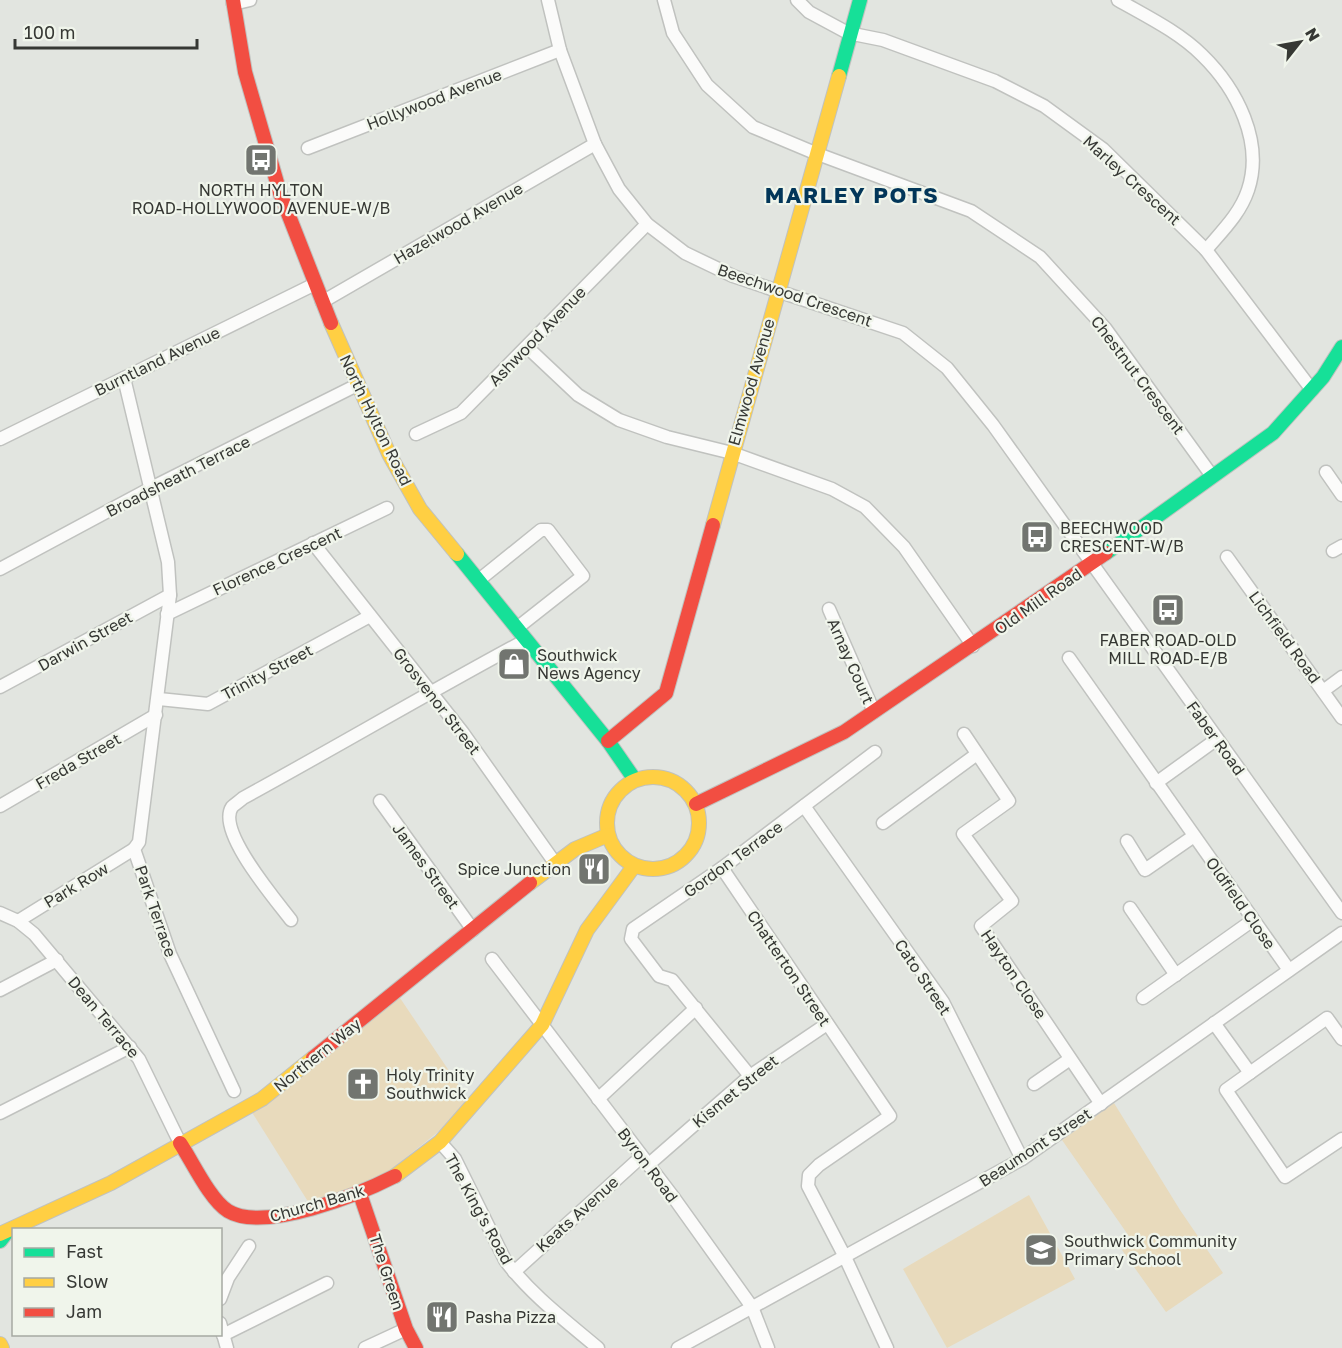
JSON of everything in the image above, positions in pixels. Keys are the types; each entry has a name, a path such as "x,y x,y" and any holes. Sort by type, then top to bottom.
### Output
{"street":[{"path":"233,2 250,0"},
{"name":"Beechwood Crescent","path":"548,0 560,50 595,144 619,189 647,224 685,253 732,276 903,333 947,368 993,424 1090,563"},
{"name":"Chestnut Crescent","path":"664,0 673,33 707,85 753,127 815,153 972,211 1040,257 1105,328 1212,476"},
{"name":"Marley Crescent","path":"797,0 809,12 848,33 883,40 995,81 1044,106 1103,149 1206,250 1312,390"},
{"name":"Elmwood Avenue","path":"608,741 666,693 848,33 860,0"},
{"path":"1118,0 1152,18 1202,55 1239,102 1254,151 1248,190 1237,214 1206,250"},
{"name":"North Hylton Road","path":"233,2 245,72 280,194 322,302 389,454 420,509 608,741 635,780"},
{"name":"Hollywood Avenue","path":"308,148 560,50"},
{"name":"Hazelwood Avenue","path":"322,302 595,144"},
{"name":"Ashwood Avenue","path":"416,434 461,413 647,224"},
{"name":"Burntland Avenue","path":"0,439 315,284"},
{"path":"526,347 578,395 619,420 667,437 732,453 832,489 865,507 904,547 973,646"},
{"name":"Old Mill Road","path":"696,804 844,732 973,646 1273,433 1312,390 1342,347"},
{"name":"Park Terrace","path":"124,378 168,562 170,595 159,699 139,842 134,849 170,954 234,1091"},
{"name":"Broadsheath Terrace","path":"0,569 149,489 357,385"},
{"path":"1326,472 1342,495"},
{"name":"Florence Crescent","path":"167,614 387,508"},
{"path":"479,580 541,530 548,530 583,576 517,628"},
{"name":"Grosvenor Street","path":"313,543 431,691 555,863"},
{"name":"Lichfield Road","path":"1227,557 1342,718"},
{"name":"Faber Road","path":"1090,563 1342,913"},
{"name":"Darwin Street","path":"0,687 170,595"},
{"name":"Arnay Court","path":"829,609 874,712"},
{"name":"Trinity Street","path":"159,699 208,704 370,616"},
{"path":"291,920 235,842 229,820 232,808 243,798 526,639"},
{"name":"Oldfield Close","path":"1069,658 1289,970"},
{"path":"1323,690 1342,677"},
{"name":"Freda Street","path":"0,806 156,715"},
{"name":"Hayton Close","path":"964,734 1009,801 963,834 1012,901 981,926 1101,1104"},
{"path":"1156,783 1217,739"},
{"name":"Gordon Terrace","path":"750,1076 672,980 659,976 631,939 633,929 722,868 875,752"},
{"path":"883,823 977,754"},
{"path":"649,776 663,777 688,792 696,804 699,819 698,835 691,849 680,861 666,868 650,869 634,866 614,848 608,835 609,809 619,792 635,780 649,776"},
{"name":"James Street","path":"380,801 472,930"},
{"name":"Cato Street","path":"804,806 943,1002 1022,1159"},
{"name":"Northern Way","path":"15,1228 111,1183 262,1099 555,863 575,849 608,835"},
{"path":"1127,841 1145,870 1194,836"},
{"name":"Park Row","path":"18,921 134,849"},
{"path":"492,959 542,1025 587,930 634,866"},
{"name":"Chatterton Street","path":"722,868 890,1116 808,1175 808,1186 846,1257"},
{"path":"1130,908 1176,975"},
{"name":"Dean Terrace","path":"0,913 18,921 34,934 130,1047 166,1109 180,1143"},
{"path":"1143,998 1253,920"},
{"name":"Beaumont Street","path":"678,1348 1022,1159 1342,933"},
{"path":"0,990 57,960"},
{"path":"598,1099 696,1008"},
{"path":"1342,1039 1327,1018 1226,1089 1285,1177 1342,1139"},
{"path":"1214,1023 1250,1073"},
{"name":"Kismet Street","path":"644,1161 750,1076 827,1024"},
{"name":"Byron Road","path":"542,1025 752,1307 768,1348"},
{"name":"Church Bank","path":"180,1143 216,1199 226,1210 241,1217 262,1219 360,1194 402,1172 440,1142 542,1025"},
{"path":"0,1113 130,1047"},
{"path":"1034,1084 1070,1059"},
{"name":"The King's Road","path":"440,1142 455,1159 505,1260 514,1272 555,1312 598,1348"},
{"name":"Keats Avenue","path":"514,1272 644,1161"},
{"name":"The Green","path":"360,1194 406,1329 416,1348"},
{"path":"222,1294 228,1278 249,1246"},
{"path":"846,1257 887,1348"},
{"path":"227,1348 222,1329 327,1283"},
{"path":"365,1348 380,1345 406,1329"},
{"path":"0,1344 2,1348"}],"shaded area":[{"name":"Holy Trinity Southwick","path":"396,992 472,1105 360,1194 312,1208 248,1106"},
{"path":"1114,1103 1180,1210 1223,1273 1166,1312 1122,1250 1133,1242 1062,1140"},
{"path":"1029,1195 1075,1279 947,1348 903,1269"}],"traffic: fast":[{"path":"839,76 860,0"},
{"path":"1106,553 1273,433 1323,377 1342,347"},
{"path":"457,554 608,741 635,780"},
{"path":"0,1241 7,1232"}],"traffic: slow":[{"path":"713,525 839,76"},
{"path":"331,323 389,454 420,509 457,554"},
{"path":"653,777 671,780 686,790 696,805 699,823 696,841 686,856 671,866 653,869 635,866 620,856 610,841 607,823 610,805 620,790 635,780 653,777"},
{"path":"530,883 575,849 608,835"},
{"path":"395,1176 440,1142 542,1025 587,930 634,866"},
{"path":"13,1228 111,1183 262,1099 313,1058"},
{"path":"0,1234 12,1228"},
{"path":"0,1344 2,1348"}],"traffic: jam":[{"path":"233,0 245,72 280,193 331,323"},
{"path":"608,741 666,693 713,525"},
{"path":"696,804 844,732 1106,553"},
{"path":"313,1058 530,883"},
{"path":"180,1143 221,1206 244,1217 287,1214 312,1208 336,1201 395,1176"},
{"path":"360,1194 406,1329 416,1348"}],"place":[{"name":"NORTH HYLTON ROAD-HOLLYWOOD AVENUE-W/B","path":"261,160"},
{"name":"BEECHWOOD CRESCENT-W/B","path":"1037,537"},
{"name":"FABER ROAD-OLD MILL ROAD-E/B","path":"1168,610"},
{"name":"Southwick News Agency","path":"514,664"},
{"name":"Spice Junction","path":"594,869"},
{"name":"Holy Trinity Southwick","path":"363,1084"},
{"name":"Southwick Community Primary School","path":"1041,1250"},
{"name":"Pasha Pizza","path":"442,1317"}],"district":[{"name":"MARLEY POTS","path":"852,194"}]}
